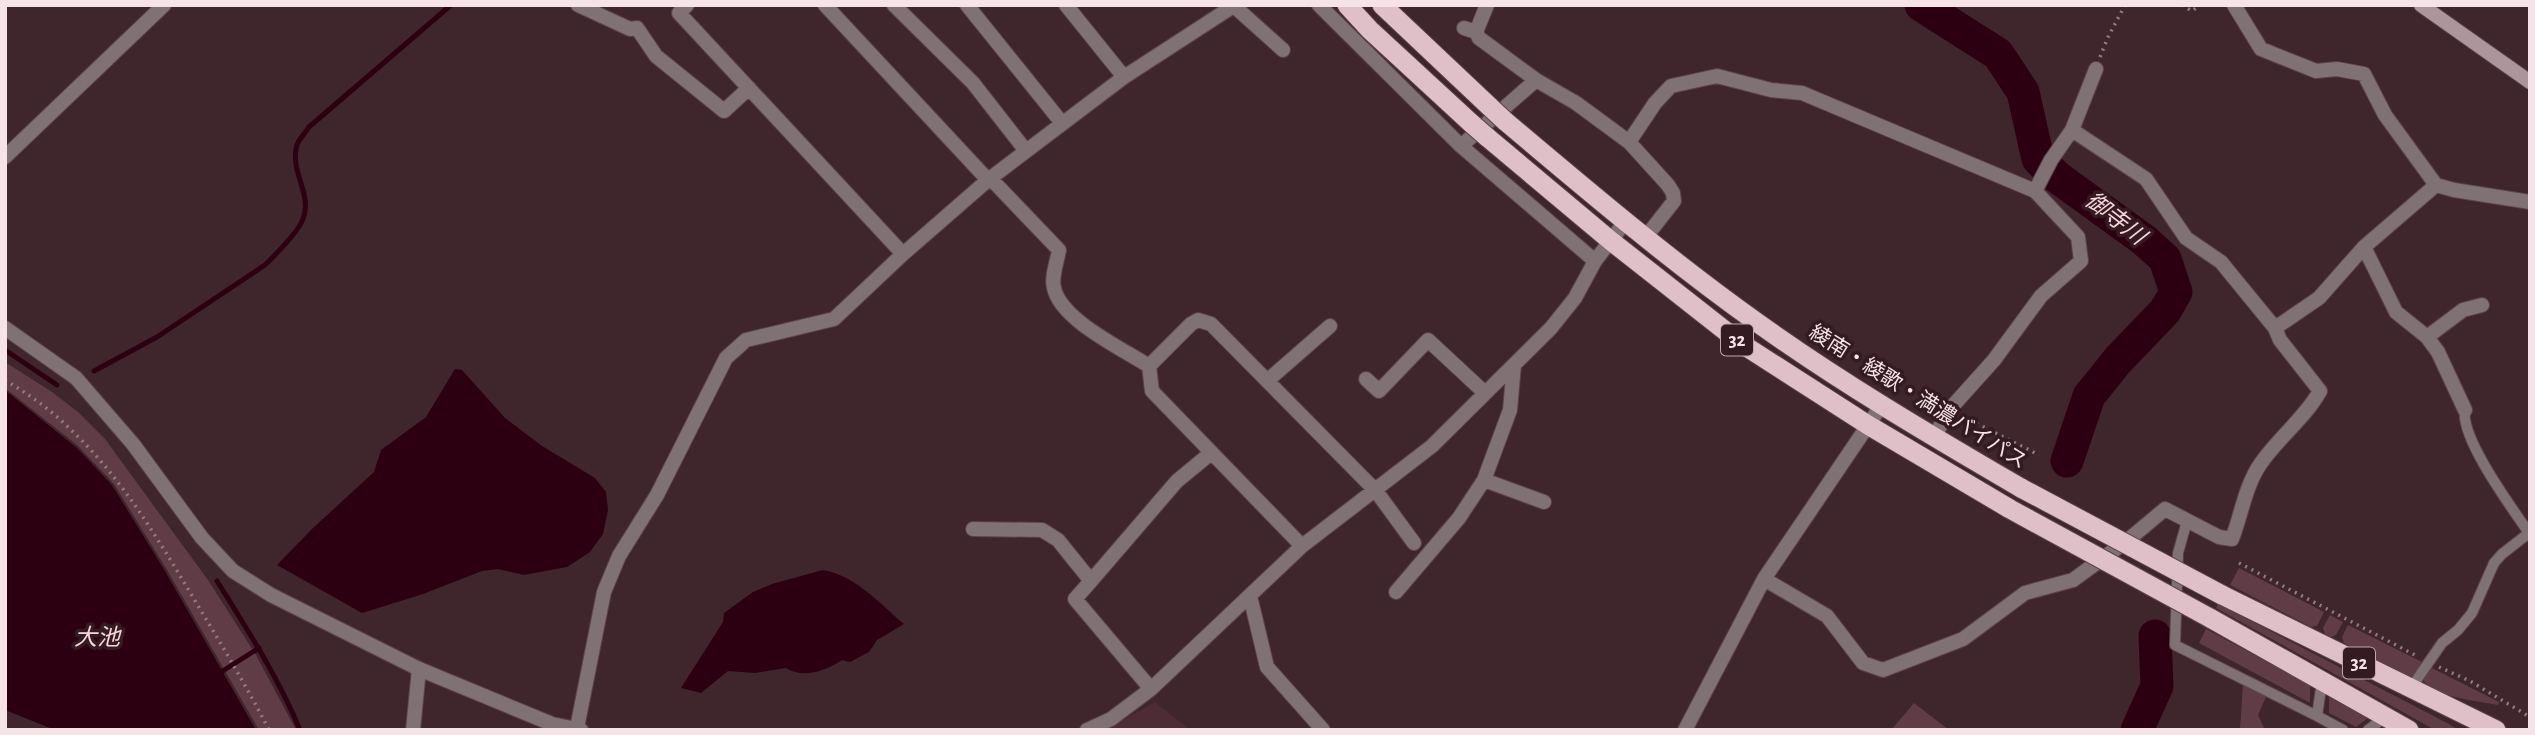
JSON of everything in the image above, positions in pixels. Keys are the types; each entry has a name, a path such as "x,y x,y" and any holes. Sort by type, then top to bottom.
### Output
{"highway":[{"name":"32","path":"1347,5 1370,30 1487,138 1611,241 1742,344 1868,425 2010,509 2409,730"},
{"name":"綾南・綾歌・満濃バイパス","path":"1382,5 1505,121 1625,222 1755,321 1881,406 2021,488 2222,595 2496,730"}],"main road":[{"path":"2421,5 2530,82"}],"street":[{"path":"5,157 164,5"},
{"path":"578,5 630,29 637,28 656,56 724,111 749,88"},
{"path":"687,5 679,13 904,254"},
{"path":"894,5 973,83 1026,151"},
{"path":"967,5 1062,123"},
{"path":"1066,5 1124,77"},
{"path":"1319,5 1461,146 1595,261"},
{"path":"1487,5 1470,30 1536,80 1576,103 1629,142 1674,193 1674,201 1645,238"},
{"path":"2234,5 2261,49 2316,71 2337,69 2364,74 2385,115 2436,185 2530,202"},
{"path":"828,6 1059,250 1053,285 1059,303 1070,316 1149,366"},
{"path":"5,328 76,378 133,444 202,538 233,571 271,595 419,669 552,724 579,729 604,592 619,556 657,495 726,358 746,340 834,319 989,179 1124,77 1234,6 1283,50"},
{"path":"2035,191 2071,130 2096,69"},
{"path":"1629,142 1655,103 1671,86 1717,76 1771,90 1802,93 2035,191 2078,237 2081,261 2041,296 1994,360 1950,409 1934,437"},
{"path":"1461,146 1536,80"},
{"path":"1763,579 1827,616 1863,663 1883,670 1963,639 2025,593 2073,580 2165,509 2219,537 2232,539 2247,487 2261,462 2313,404 2320,391 2221,262 2186,238 2146,179 2071,130"},
{"path":"2274,328 2319,298 2364,247 2436,185"},
{"path":"1087,730 1111,719 1151,689 1302,546 1432,446 1551,328 1575,298 1595,261 1625,222"},
{"path":"2364,247 2396,312 2427,337 2443,361 2465,410"},
{"path":"2427,337 2463,310 2482,305"},
{"path":"1149,366 1191,324 1198,320 1211,324 1376,491 1415,543"},
{"path":"1267,380 1330,326"},
{"path":"1366,379 1379,390 1428,340 1485,393"},
{"path":"1396,592 1459,518 1484,480 1510,410 1514,365"},
{"path":"1149,366 1152,391 1302,546"},
{"path":"1685,730 1763,579 1881,406"},
{"path":"1151,689 1075,599 1177,481 1212,453"},
{"path":"1484,480 1544,502"},
{"path":"973,529 1042,530 1058,540 1091,581"},
{"path":"1250,597 1267,667 1323,730"},
{"path":"413,730 419,669"}],"lane":[{"path":"2411,688 2442,643 2472,613 2494,563 2529,533 2501,492 2472,441 2463,418 2465,410"},
{"path":"2187,521 2178,552 2175,645 2343,730"},
{"path":"2317,716 2322,681"},
{"path":"2368,730 2385,717"}],"path":[{"path":"2096,69 2108,37 2125,5"},
{"path":"2182,5 2192,11 2200,5"},
{"path":"5,380 39,402 70,428 117,481 164,548 236,668 269,730"},
{"path":"1950,409 2039,455"},
{"path":"2239,563 2428,662 2470,681 2530,717"}],"shaded area":[{"path":"5,362 78,412 105,439 208,580 256,655 296,730 259,730 114,484 77,445 5,388"},
{"path":"2239,568 2324,612 2317,626 2311,627 2230,585"},
{"path":"2218,604 2458,730 2435,730 2216,608"},
{"path":"2330,615 2343,622 2336,635 2331,637 2325,634 2323,628"},
{"path":"2348,625 2422,662 2415,675 2409,677 2344,643 2342,637"},
{"path":"2206,629 2310,685 2310,703 2199,643"},
{"path":"2428,666 2499,702 2498,705 2435,690 2422,678"},
{"path":"2243,683 2266,697 2258,715 2265,730 2240,730"},
{"path":"2329,697 2368,718 2356,727 2329,713"},
{"path":"1155,702 1190,730 1105,730"},
{"path":"1914,703 1949,730 1891,730"}],"water":[{"path":"455,369 462,370 505,418 542,446 595,478 606,492 608,510 603,534 590,552 567,567 524,575 498,569 482,571 423,594 362,613 277,565 374,472 381,450 426,417"},
{"name":"大池","path":"5,390 77,448 112,485 165,571 256,730 55,730 5,710"},
{"path":"823,570 856,584 904,624 877,640 869,652 850,662 842,660 822,670 807,673 786,668 755,673 728,671 701,693 681,688 723,622 724,613 753,592"}],"waterway":[{"path":"94,371 157,337 265,265 275,255 303,219 305,201 295,155 301,138 309,127 451,5"},
{"name":"御寺川","path":"1921,5 1998,54 2023,92 2038,159 2057,177 2144,240 2165,259 2176,292 2165,311 2118,360 2089,396 2067,461"},
{"path":"5,350 57,385"},
{"path":"217,581 272,672 300,730"},
{"name":"御寺川","path":"2137,730 2157,686 2155,636"},
{"path":"218,674 259,648"}]}
